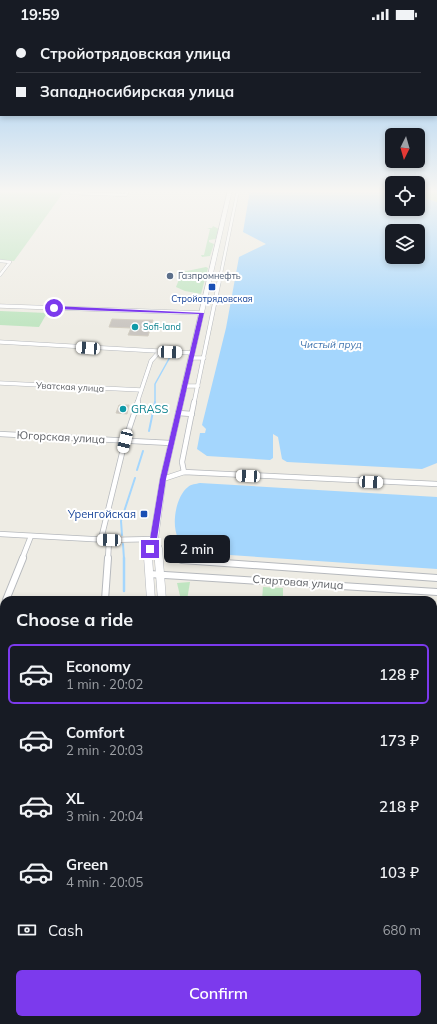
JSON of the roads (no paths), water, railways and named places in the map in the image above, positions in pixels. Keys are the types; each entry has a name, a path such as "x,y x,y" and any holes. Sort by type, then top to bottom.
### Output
{"main road":[{"path":"151,596 148,557 154,539 170,443 220,236"},
{"path":"154,539 158,548 162,596"}],"street":[{"path":"184,472 182,462 229,236"},
{"path":"217,248 226,248"},
{"path":"0,261 10,262 0,275"},
{"path":"209,284 218,285"},
{"path":"0,306 202,313"},
{"path":"0,342 159,352 192,355 204,358"},
{"path":"101,539 125,441 151,361 159,352"},
{"name":"Уватская улица","path":"0,383 141,390"},
{"path":"184,386 198,386"},
{"path":"178,413 192,414"},
{"name":"Югорская улица","path":"0,434 170,443"},
{"path":"163,479 184,472 437,484"},
{"path":"0,534 109,540 154,539"},
{"path":"8,596 31,536"},
{"path":"105,596 109,540"},
{"path":"182,560 437,578"},
{"name":"Стартовая улица","path":"149,574 437,592"}],"water":[{"name":"Чистый пруд","path":"252,236 385,236 385,264 425,264 425,236 437,236 437,463 422,469 287,462 282,459 278,437 273,434 273,458 270,460 207,456 197,449 200,433 205,433 206,429 202,425 226,328 239,257 266,244"},
{"path":"200,483 437,497 437,569 197,552 187,548 178,538 175,518 180,497 184,491 191,485"}],"waterway":[{"path":"155,402 155,384 170,357"},
{"path":"149,431 155,402"},
{"path":"137,470 143,451"},
{"path":"122,535 121,521 135,478"},
{"path":"123,544 124,559"},
{"path":"124,559 124,591"}],"place":[{"name":"Газпромнефть","path":"170,276"},
{"name":"Стройотрядовская","path":"212,287"},
{"name":"Sofi-land","path":"135,327"},
{"name":"GRASS","path":"123,409"},
{"name":"Уренгойская","path":"144,514"}]}
